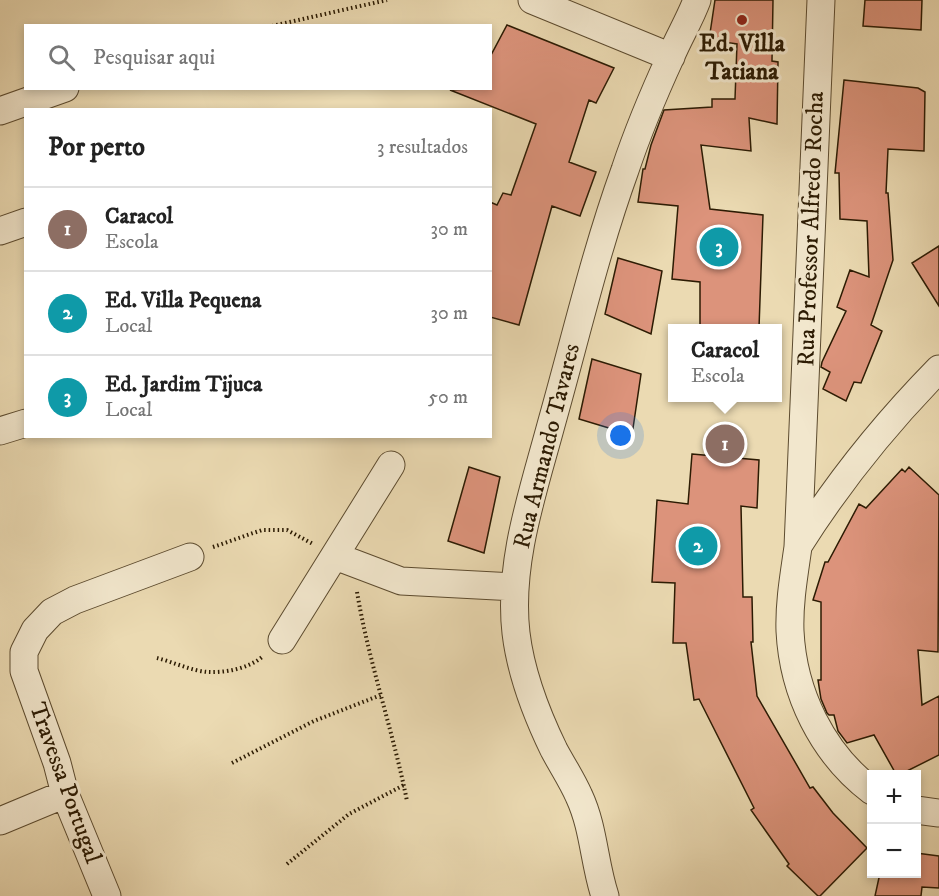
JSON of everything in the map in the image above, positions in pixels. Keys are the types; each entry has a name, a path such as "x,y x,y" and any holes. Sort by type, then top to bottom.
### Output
{"street":[{"path":"532,0 670,57"},
{"name":"Rua Armando Tavares","path":"605,896 597,872 590,825 579,795 533,704 523,670 516,635 515,587 531,501 603,237 625,168 670,57 697,0"},
{"name":"Rua Professor Alfredo Rocha","path":"821,0 798,547 790,629 792,658 800,688 814,722 832,752 854,777 867,787"},
{"path":"0,111 59,90"},
{"path":"0,231 24,223"},
{"path":"798,547 829,498 877,436 939,369"},
{"path":"0,430 24,424"},
{"path":"282,640 344,559 391,465"},
{"name":"Travessa Portugal","path":"107,896 65,794 57,764 24,671 24,652 35,630 52,612 75,600 190,557"},
{"path":"344,559 401,580 515,587"},
{"path":"0,821 65,794"},
{"path":"921,811 939,813"}],"path":[{"path":"281,24 387,0"},
{"path":"190,557 262,530 288,530 344,559 407,801"},
{"path":"157,658 207,672 230,670 255,662 282,640"},
{"path":"232,763 314,721 381,695"},
{"path":"287,864 349,814 404,785"}],"building":[{"path":"715,0 773,0 772,61 778,62 777,124 749,118 751,151 701,145 710,209 763,215 759,324 700,324 700,282 672,279 678,206 638,202 643,169 645,169 664,110 712,107 712,99 735,99 737,44 709,40"},
{"path":"865,0 922,0 921,30 863,26"},
{"path":"507,25 614,68 596,103 589,100 569,162 596,172 580,216 552,206 519,325 492,318 492,203 497,205 503,193 511,195 536,124 450,90 492,90 492,53"},
{"path":"844,80 918,88 925,92 924,151 888,149 886,193 888,193 893,260 871,325 882,331 861,383 854,382 846,401 823,389 830,372 821,367 846,311 837,307 850,270 869,277 867,221 840,219 839,173 835,173"},
{"path":"939,246 939,306 912,263"},
{"path":"618,258 662,271 651,334 605,314"},
{"path":"592,359 641,374 632,435 579,419"},
{"path":"692,454 759,460 757,508 741,506 743,597 752,597 753,642 751,642 757,696 810,788 813,787 833,813 867,848 820,896 787,866 789,864 751,810 754,808 699,699 694,700 686,643 673,643 675,583 652,582 657,500 688,504"},
{"path":"469,467 500,477 484,553 448,541"},
{"path":"909,467 939,495 938,652 918,650 922,705 939,696 939,755 909,770 894,770 874,735 847,743 838,731 834,715 827,713 821,699 818,680 821,680 821,602 813,600 825,562 828,562 859,504 866,508 902,469 905,472"},
{"path":"921,854 939,856 939,888 922,887 921,896 875,896 879,878 921,878"}],"place":[{"name":"Ed. Villa Tatiana","path":"742,20"},
{"name":"Ed. Jardim Tijuca","path":"719,247"},
{"name":"Caracol","path":"725,444"},
{"name":"Ed. Villa Pequena","path":"698,546"}]}
